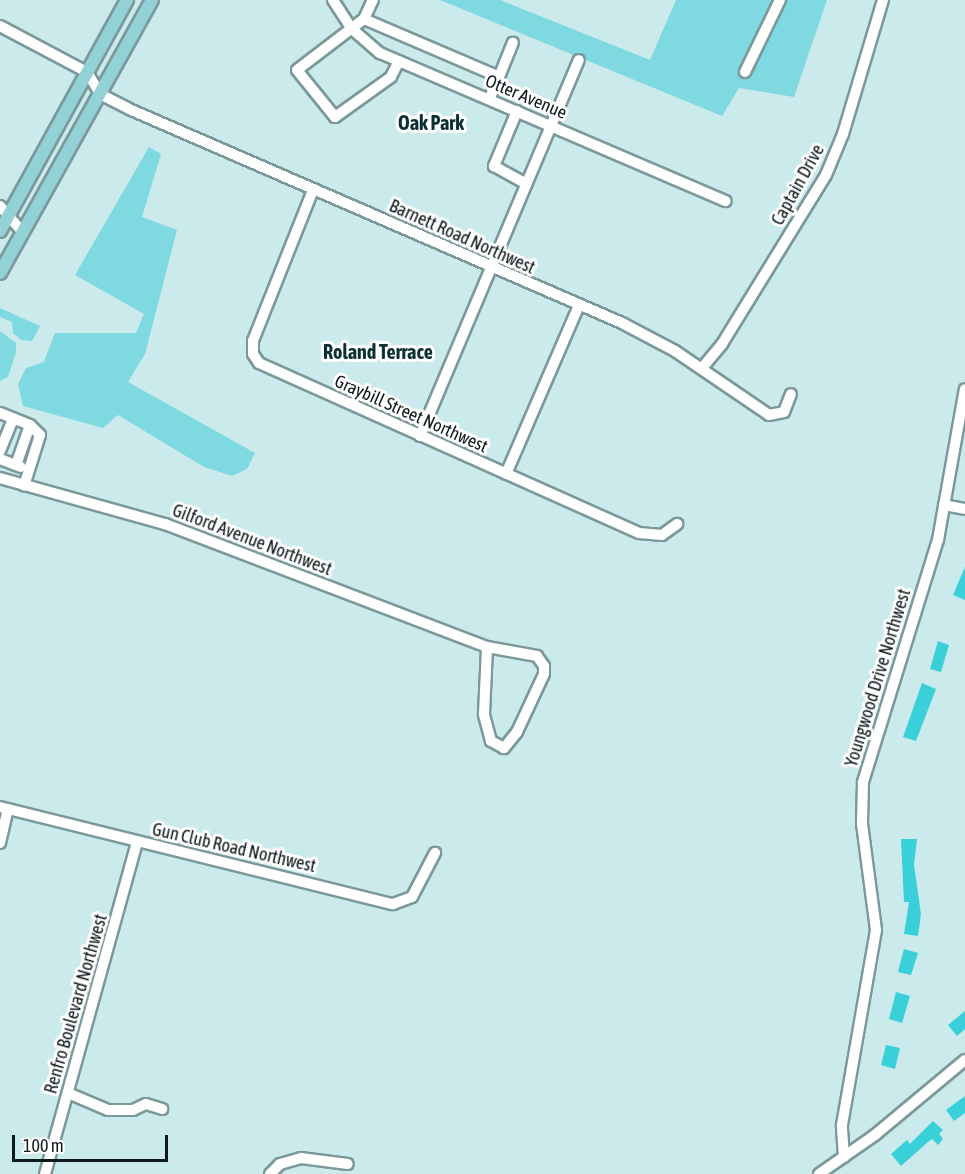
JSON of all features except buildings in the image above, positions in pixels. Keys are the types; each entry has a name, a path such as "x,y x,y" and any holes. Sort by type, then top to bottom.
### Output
{"main road":[{"path":"0,231 4,210 87,72 127,0"},
{"path":"0,273 152,0"}],"street":[{"name":"Otter Avenue","path":"333,0 352,29 373,49 726,201"},
{"path":"373,0 364,19 297,70 331,116 338,116 391,77 399,61"},
{"path":"745,72 780,0"},
{"name":"Captain Drive","path":"702,368 722,344 826,175 843,134 883,0"},
{"path":"364,19 499,77"},
{"path":"0,26 87,72 100,94"},
{"path":"489,99 513,43"},
{"path":"420,436 579,60"},
{"name":"Barnett Road Northwest","path":"100,94 313,190 650,336 702,368 769,415 784,412 791,394"},
{"path":"518,111 494,166 526,184"},
{"name":"Graybill Street Northwest","path":"313,190 253,341 253,354 260,363 639,533 662,535 677,524"},
{"path":"4,210 23,232"},
{"path":"507,474 579,305"},
{"name":"Youngwood Drive Northwest","path":"844,1157 842,1125 866,1008 876,930 862,823 863,782 876,730 928,576 944,506 965,389"},
{"path":"0,406 8,416 30,425 39,432 41,440 24,486"},
{"path":"0,451 8,416"},
{"path":"15,465 30,425"},
{"path":"0,459 30,470"},
{"name":"Gilford Avenue Northwest","path":"0,478 165,524 487,647 537,656 544,666 544,674 517,732 504,748 491,741 484,714 487,647"},
{"path":"944,506 965,509"},
{"path":"0,843 4,808"},
{"name":"Gun Club Road Northwest","path":"4,808 138,843 247,866 393,904 412,897 435,853"},
{"name":"Renfro Boulevard Northwest","path":"45,1174 138,843"},
{"path":"819,1174 844,1157 965,1060"},
{"path":"68,1092 108,1110 133,1110 146,1104 162,1108"},
{"path":"270,1174 280,1164 302,1158 348,1164"}],"shaded area":[{"path":"440,0 500,0 650,60 676,0 827,0 794,97 739,88 722,116"},
{"path":"149,147 161,154 142,217 177,230 145,354 128,382 255,453 247,469 232,476 204,467 118,415 103,428 23,406 18,384 26,368 44,362 55,333 136,333 144,314 75,275"},
{"path":"0,308 40,326 32,341 21,340 13,333 12,322 0,317"},
{"path":"0,331 16,343 16,352 8,377 0,381"}],"district":[{"name":"Oak Park","path":"431,122"},
{"name":"Roland Terrace","path":"378,351"}]}
